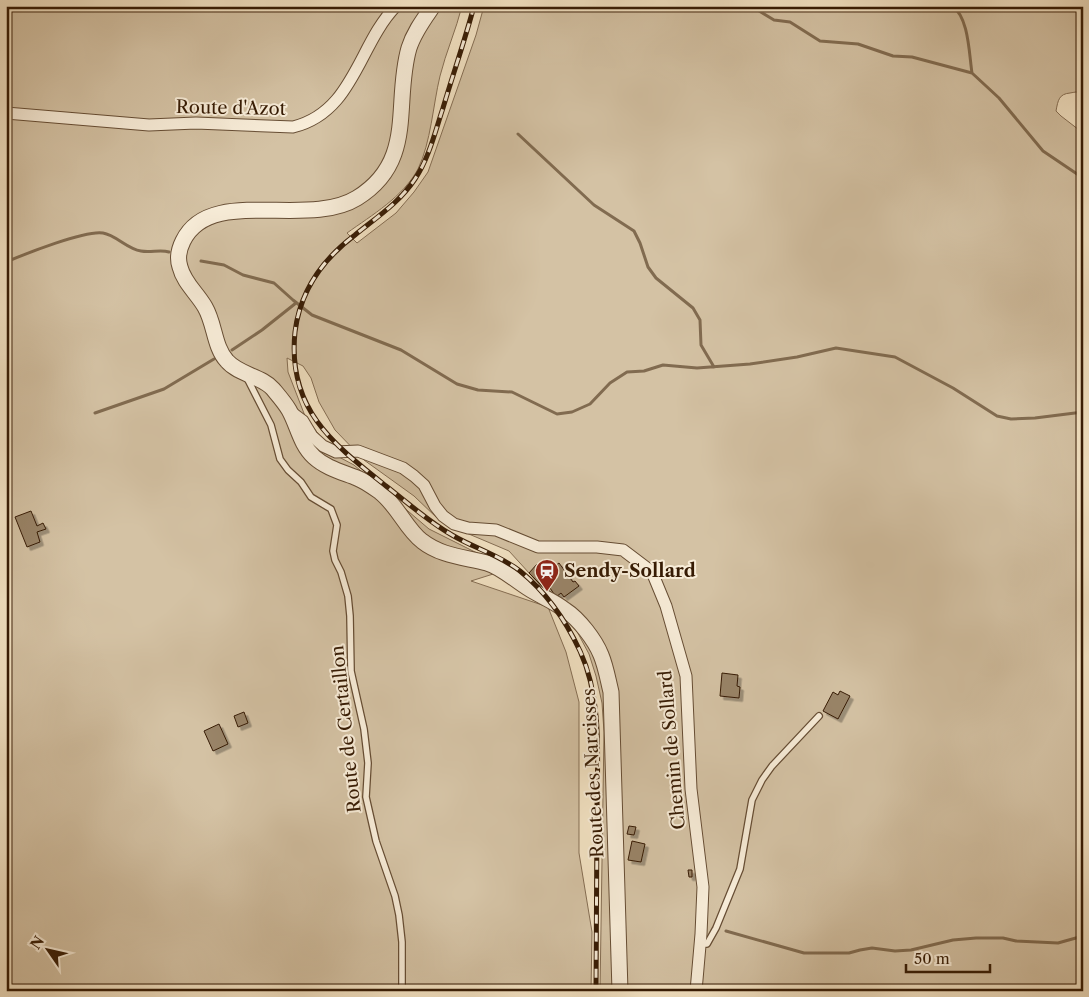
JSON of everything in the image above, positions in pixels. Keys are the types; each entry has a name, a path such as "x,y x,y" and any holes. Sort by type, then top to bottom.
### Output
{"street":[{"name":"Route d'Azot","path":"6,113 149,125 196,123 293,127 320,115 341,94 361,64 380,28 396,6"},
{"name":"Route des Narcisses","path":"433,6 418,28 410,45 405,71 401,128 396,152 386,171 370,189 346,203 326,209 309,211 229,210 212,214 197,224 182,242 178,261 182,276 206,308 221,352 233,366 271,386 289,410 304,446 315,458 328,466 360,479 382,494 421,540 446,554 490,564 564,609 579,621 601,654 611,692 620,991"},
{"name":"Chemin de Sollard","path":"289,410 303,421 312,436 324,446 336,452 358,451 403,468 424,485 435,506 443,516 454,524 468,528 496,530 538,547 597,547 623,550 652,572 666,606 686,676 691,789 703,887 696,991"}],"lane":[{"name":"Route de Certaillon","path":"245,374 271,425 280,459 288,470 301,482 311,497 331,509 337,525 333,551 348,596 351,671 364,729 368,763 366,798 376,841 392,887 399,915 402,942 402,991"},
{"path":"700,944 707,944 716,928 740,869 752,800 762,780 772,766 819,716"}],"shaded area":[{"path":"6,6 462,6 440,76 429,135 418,169 396,197 347,233 357,243 396,213 428,172 476,35 484,6 1083,6 1083,94 1077,92 1061,96 1056,111 1083,133 1083,991 600,991 604,732 602,703 589,654 572,622 509,551 457,529 437,518 414,496 364,460 335,430 319,402 311,378 303,366 287,358 288,372 305,416 322,439 339,457 354,465 429,529 509,569 471,581 548,607 566,652 579,702 579,853 592,932 591,991 6,991"}],"building":[{"path":"31,511 37,526 43,523 46,529 37,532 40,542 27,547 15,517"},
{"path":"559,563 573,582 575,581 579,586 564,597 561,593 556,597 542,576"},
{"path":"537,564 542,569 538,573 548,585 544,588 529,573"},
{"path":"722,673 738,675 739,698 720,696"},
{"path":"840,691 850,696 838,719 823,711 833,692 838,695"},
{"path":"244,712 248,723 238,727 234,716"},
{"path":"219,724 228,744 213,751 204,731"},
{"path":"629,826 636,827 634,835 627,834"},
{"path":"632,841 645,844 641,862 628,860"},
{"path":"688,870 692,870 692,877 689,877"}],"waterway":[{"path":"746,6 756,9 774,20 790,22 820,41 858,44 893,56 912,57 972,73 999,98 1043,151 1083,178"},
{"path":"952,6 958,11 965,27 972,73"},
{"path":"518,134 594,205 634,231 648,267 656,278 693,308 700,320 701,345 714,367"},
{"path":"6,262 55,243 94,233 108,234 136,250 169,252"},
{"path":"201,261 224,265 243,275 274,283 312,315 401,350 457,384 478,390 512,392 557,414 572,412 590,404 610,383 627,372 644,371 663,365 697,368 750,364 797,357 836,348 895,357 953,388 997,416 1011,419 1035,418 1083,412"},
{"path":"232,350 262,330 296,303"},
{"path":"95,413 164,389 214,359"},
{"path":"726,931 804,953 849,953 872,948 895,951 911,950 953,940 976,938 1003,938 1016,941 1058,943 1083,936"}],"railway":[{"path":"474,6 428,154 420,171 402,195 343,244 323,265 302,303 295,332 294,359 298,383 306,403 332,439 348,455 443,530 504,560 520,571 547,598 580,651 592,690 598,752 596,991"}],"place":[{"name":"Sendy-Sollard","path":"547,592"}]}
